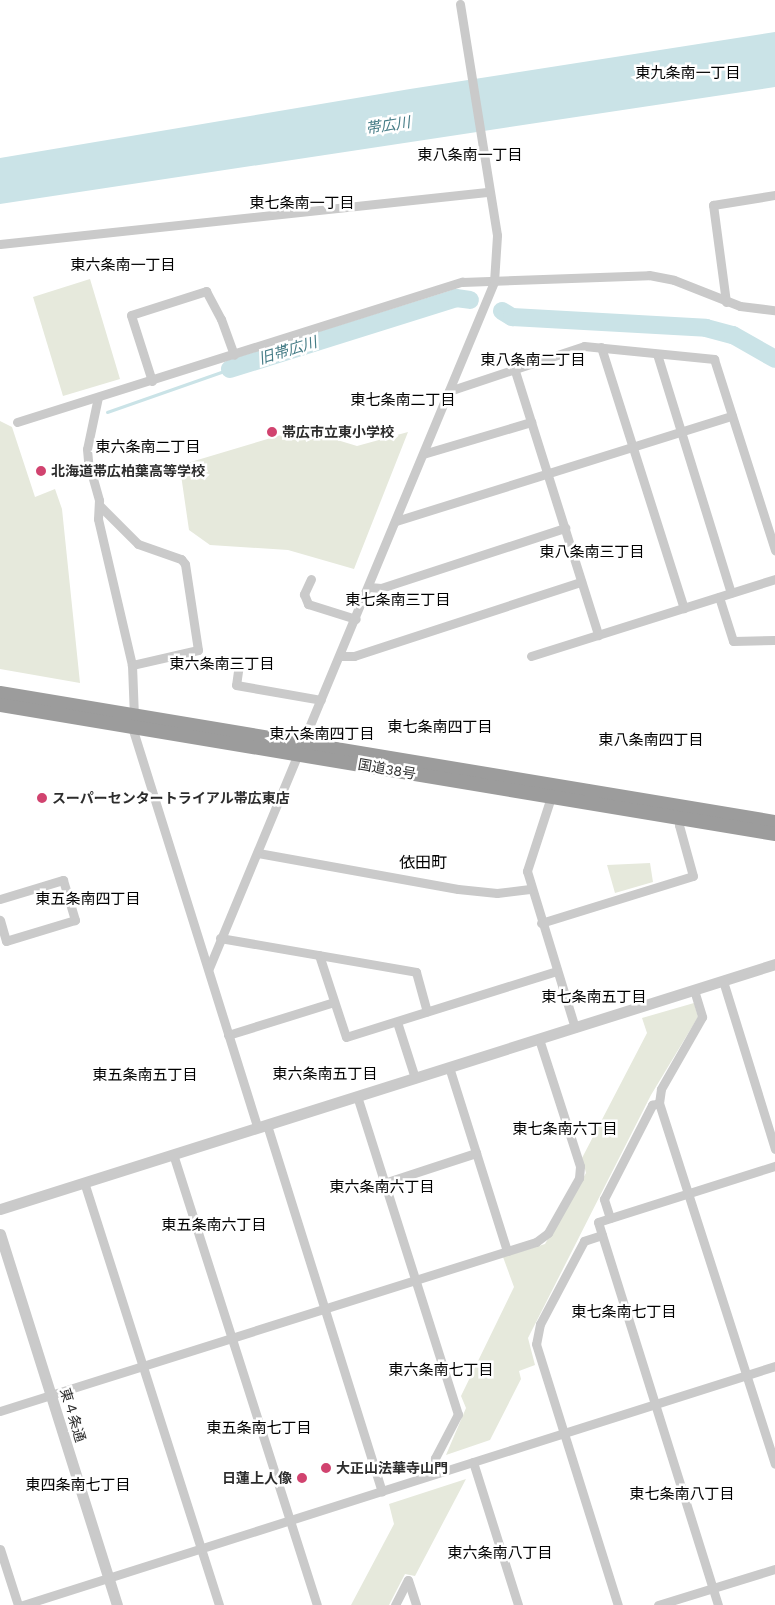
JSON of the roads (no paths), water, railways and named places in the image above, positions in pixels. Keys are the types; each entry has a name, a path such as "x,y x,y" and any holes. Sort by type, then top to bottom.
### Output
{"highway":[{"name":"国道38号","path":"0,693 133,721 300,749 775,822"},
{"name":"国道38号","path":"0,705 133,721"},
{"name":"国道38号","path":"300,749 551,797 775,834"}],"street":[{"path":"209,968 220,938 258,853 300,749 356,620 494,282 496,235 460,4"},
{"path":"0,244 489,189"},
{"path":"726,302 713,205 775,195"},
{"path":"17,422 462,282 649,276 674,280 726,302 775,310"},
{"path":"152,381 131,315 206,291 221,319 234,355"},
{"path":"450,391 515,371 584,346 714,360 775,550"},
{"path":"601,347 684,608"},
{"path":"657,354 731,593"},
{"path":"515,371 598,635"},
{"path":"98,397 87,449 99,505 98,519 132,665 133,721 228,1035 263,1126 382,1490"},
{"path":"396,521 732,416"},
{"path":"423,454 531,422"},
{"path":"99,505 138,544 181,559 185,564 198,650 132,665"},
{"path":"369,587 381,588 565,528"},
{"path":"311,579 304,594 308,604 356,620"},
{"path":"531,656 775,579"},
{"path":"340,656 354,656 581,582"},
{"path":"719,597 733,640 775,640"},
{"path":"239,664 236,685 321,700"},
{"path":"551,797 527,870 530,889 575,1028"},
{"path":"542,923 693,876 679,825 681,818"},
{"path":"258,853 458,889 497,893 530,889"},
{"path":"0,899 63,880 75,920 6,941 0,920"},
{"path":"220,938 416,972 427,1012"},
{"path":"319,955 346,1037 556,971"},
{"path":"0,1209 775,964"},
{"path":"723,980 775,1149"},
{"path":"694,990 702,1018 661,1089 659,1103 775,1464"},
{"path":"228,1035 334,1002"},
{"path":"397,1022 415,1078"},
{"path":"0,1411 536,1242 548,1233 579,1178 580,1166 539,1039"},
{"path":"449,1068 507,1251"},
{"path":"357,1096 458,1414 435,1458 436,1473"},
{"path":"610,1218 604,1199 652,1106 659,1103"},
{"path":"384,1183 476,1153"},
{"path":"174,1154 317,1605"},
{"path":"718,1605 598,1222 775,1166"},
{"path":"84,1182 141,1366 219,1605"},
{"name":"東４条通","path":"0,1234 117,1605"},
{"path":"602,1235 584,1241 536,1334 563,1433 618,1605"},
{"path":"23,1605 775,1366"},
{"path":"473,1462 518,1605"},
{"path":"0,1549 18,1605"},
{"path":"658,1605 775,1569"},
{"path":"396,1605 408,1580 416,1605"}],"water":[{"name":"帯広川","path":"775,32 775,87 0,204 0,158 410,89"}],"waterway":[{"name":"旧帯広川","path":"230,369 456,298 470,300"},
{"name":"旧帯広川","path":"502,311 512,317 706,328 733,335 775,359"},
{"name":"旧帯広川","path":"107,412 230,369"}],"place":[{"name":"帯広市立東小学校","path":"272,432"},
{"name":"北海道帯広柏葉高等学校","path":"41,471"},
{"name":"スーパーセンタートライアル帯広東店","path":"42,798"},
{"name":"大正山法華寺山門","path":"326,1468"},
{"name":"日蓮上人像","path":"302,1478"}],"district":[{"name":"東九条南一丁目","path":"688,74"},
{"name":"東八条南一丁目","path":"470,156"},
{"name":"東七条南一丁目","path":"302,204"},
{"name":"東六条南一丁目","path":"123,266"},
{"name":"東八条南二丁目","path":"533,361"},
{"name":"東七条南二丁目","path":"403,401"},
{"name":"東六条南二丁目","path":"148,448"},
{"name":"東八条南三丁目","path":"592,553"},
{"name":"東七条南三丁目","path":"398,601"},
{"name":"東六条南三丁目","path":"222,665"},
{"name":"東七条南四丁目","path":"440,728"},
{"name":"東六条南四丁目","path":"322,735"},
{"name":"東八条南四丁目","path":"651,741"},
{"name":"依田町","path":"423,863"},
{"name":"東五条南四丁目","path":"88,900"},
{"name":"東七条南五丁目","path":"594,998"},
{"name":"東六条南五丁目","path":"325,1075"},
{"name":"東五条南五丁目","path":"145,1076"},
{"name":"東七条南六丁目","path":"565,1130"},
{"name":"東六条南六丁目","path":"382,1188"},
{"name":"東五条南六丁目","path":"214,1226"},
{"name":"東七条南七丁目","path":"624,1313"},
{"name":"東六条南七丁目","path":"441,1371"},
{"name":"東五条南七丁目","path":"259,1429"},
{"name":"東四条南七丁目","path":"78,1486"},
{"name":"東七条南八丁目","path":"682,1495"},
{"name":"東六条南八丁目","path":"500,1554"}]}
